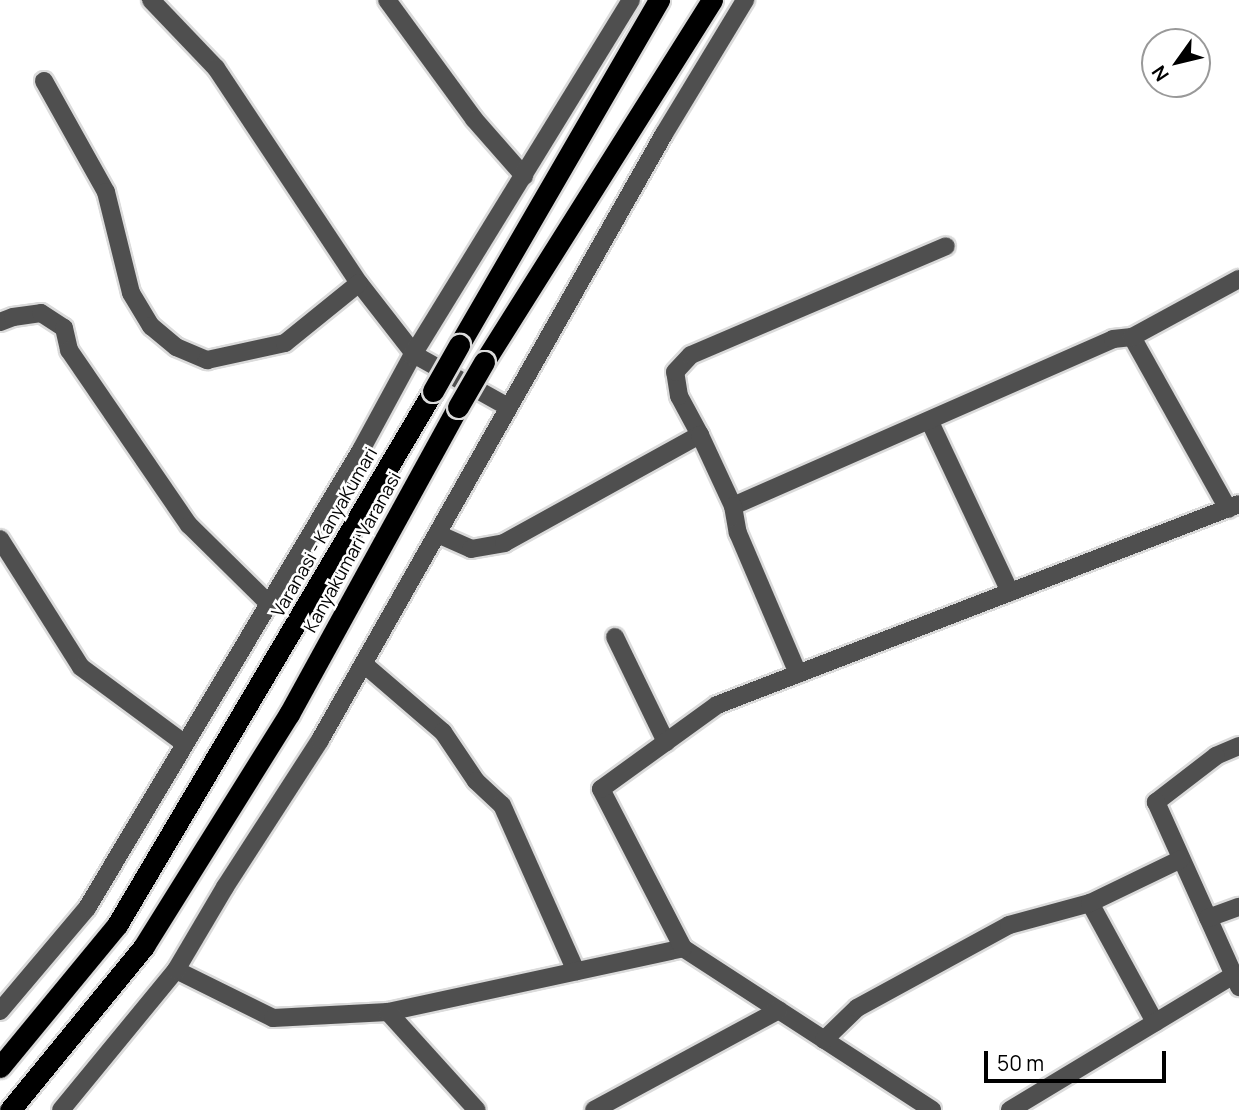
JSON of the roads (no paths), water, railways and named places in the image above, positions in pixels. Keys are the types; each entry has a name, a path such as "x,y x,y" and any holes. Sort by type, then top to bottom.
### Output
{"highway":[{"name":"Varanasi - KanyaKumari","path":"0,1067 117,925 433,391 659,0"},
{"name":"Kanyakumari Varanasi","path":"10,1110 144,946 289,714 484,362 712,0"}],"street":[{"path":"151,0 216,68 359,283 415,355 508,407"},
{"path":"387,0 474,119 524,176"},
{"path":"61,1110 176,970 365,664 664,134 745,0"},
{"path":"0,1012 87,908 415,355 629,1"},
{"path":"44,81 106,192 131,293 151,326 176,347 207,360 285,343 359,283"},
{"path":"798,674 738,533 733,506 679,396 675,372 691,355 946,246"},
{"path":"733,506 930,422 1113,339 1132,337 1239,279"},
{"path":"0,322 41,313 64,328 69,351 189,525 269,604"},
{"path":"932,1110 683,948 601,789 716,705 1234,506 1132,337"},
{"path":"930,422 1010,592"},
{"path":"440,534 471,549 504,543 700,435"},
{"path":"0,539 81,667 185,744"},
{"path":"615,637 666,742"},
{"path":"365,664 443,732 476,781 502,805 576,971"},
{"path":"1010,1110 1156,1022 1236,981 1156,802 1216,756 1239,746"},
{"path":"824,1040 857,1008 1009,925 1090,903 1181,859"},
{"path":"1090,903 1156,1022"},
{"path":"1208,918 1239,907"},
{"path":"176,970 273,1018 388,1012 683,948"},
{"path":"594,1110 779,1010"},
{"path":"388,1012 477,1110"}]}
